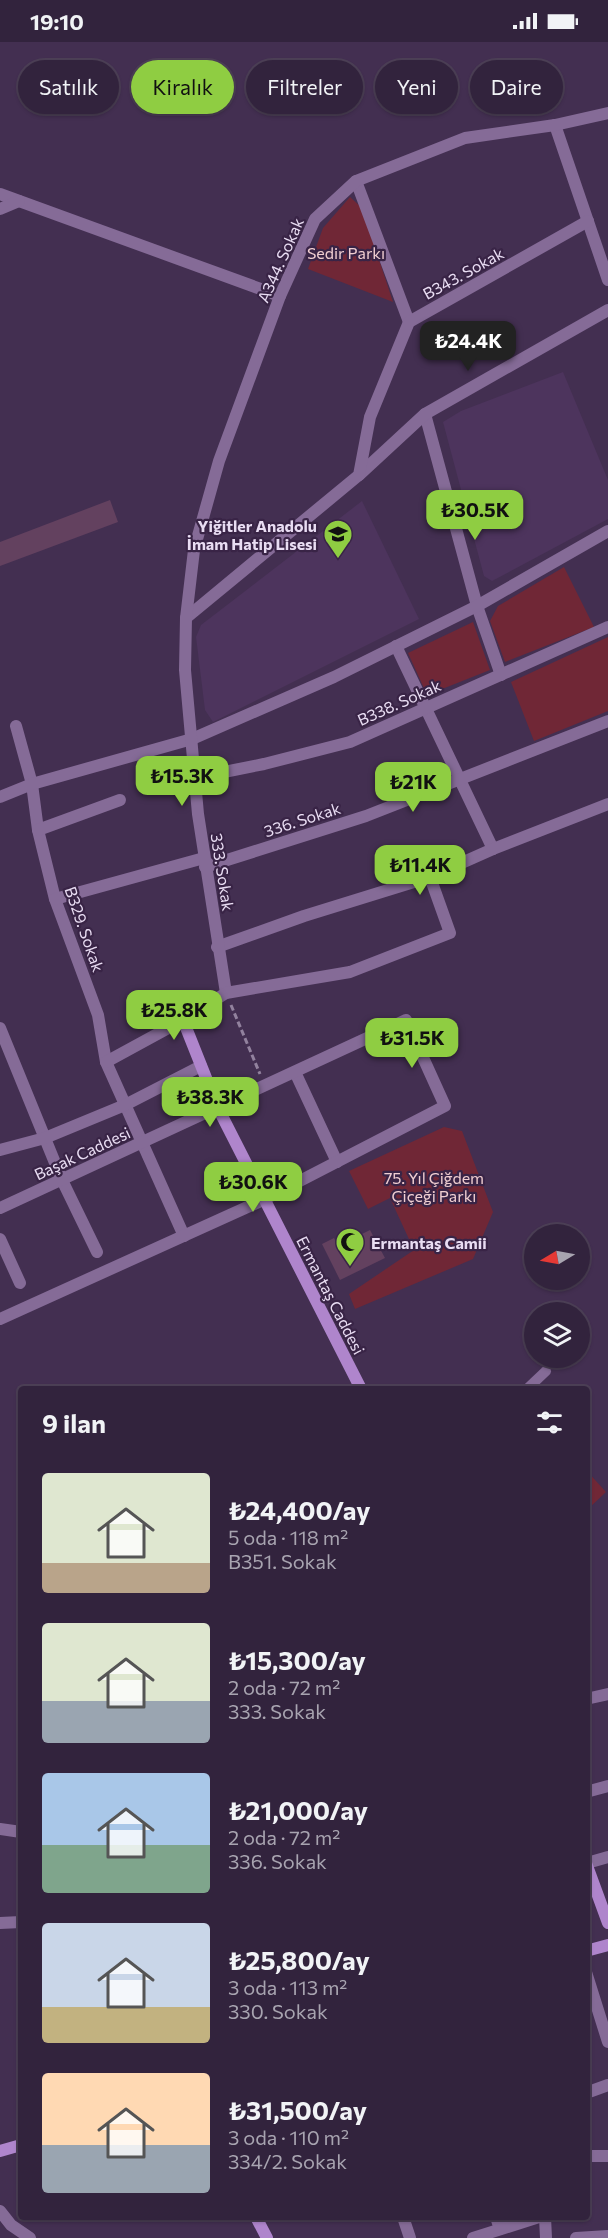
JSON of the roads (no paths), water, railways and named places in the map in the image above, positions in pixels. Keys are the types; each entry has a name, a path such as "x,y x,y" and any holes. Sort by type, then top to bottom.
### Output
{"main road":[{"name":"Ermantaş Caddesi","path":"183,1020 218,1108 359,1386"},
{"path":"590,1874 608,1923"},
{"path":"590,1950 608,1945"},
{"path":"0,2151 18,2146"},
{"path":"258,2220 267,2238"}],"street":[{"name":"A344. Sokak","path":"186,618 194,550 219,461 280,296 315,219 356,181 465,138 555,125 608,113"},
{"path":"555,125 608,280"},
{"path":"356,181 409,322 370,417 359,475"},
{"path":"0,194 280,296"},
{"path":"0,209 19,201"},
{"name":"B343. Sokak","path":"409,322 588,221"},
{"path":"186,618 359,475 424,414 608,310"},
{"path":"424,414 477,606 501,675"},
{"path":"0,797 32,784 192,739 334,677 477,606 608,531"},
{"name":"333. Sokak","path":"186,618 185,670 194,778 226,993"},
{"name":"B338. Sokak","path":"194,778 264,764 350,742 608,627"},
{"path":"396,646 493,849"},
{"name":"336. Sokak","path":"55,899 205,863 366,816 608,721"},
{"name":"B329. Sokak","path":"16,726 32,784 38,830 55,899 98,1015 106,1062 184,1236"},
{"path":"38,830 120,800"},
{"path":"218,947 304,916 430,877 493,849 608,804"},
{"path":"106,1062 183,1020 226,993 350,972 450,933 430,877"},
{"name":"Başak Caddesi","path":"0,1208 406,1020 445,1106 337,1162"},
{"path":"0,1028 62,1180 98,1252"},
{"path":"0,1150 45,1138 125,1105 201,1066"},
{"path":"0,1319 263,1200 337,1162 295,1072"},
{"path":"0,1239 20,1283"},
{"path":"590,1697 608,1694"},
{"path":"590,1791 608,1786"},
{"path":"0,1829 18,1832"},
{"path":"590,1862 608,1857"},
{"path":"0,1923 18,1922"},
{"path":"590,1985 608,2042"},
{"path":"590,2091 608,2085"},
{"path":"590,2156 608,2156"},
{"path":"0,2211 11,2225 30,2238"},
{"path":"404,2220 410,2238"},
{"path":"473,2238 498,2223 518,2220"},
{"path":"545,2220 546,2238"},
{"path":"0,2232 11,2225"},
{"path":"576,2238 608,2236"}],"lane":[{"path":"530,1386 546,1371"}],"place":[{"name":"Yiğitler Anadolu İmam Hatip Lisesi","path":"338,560"},
{"name":"Ermantaş Camii","path":"350,1268"}],"park label":[{"name":"Sedir Parkı","path":"346,252"},
{"name":"75. Yıl Çiğdem Çiçeği Parkı","path":"434,1186"}]}
